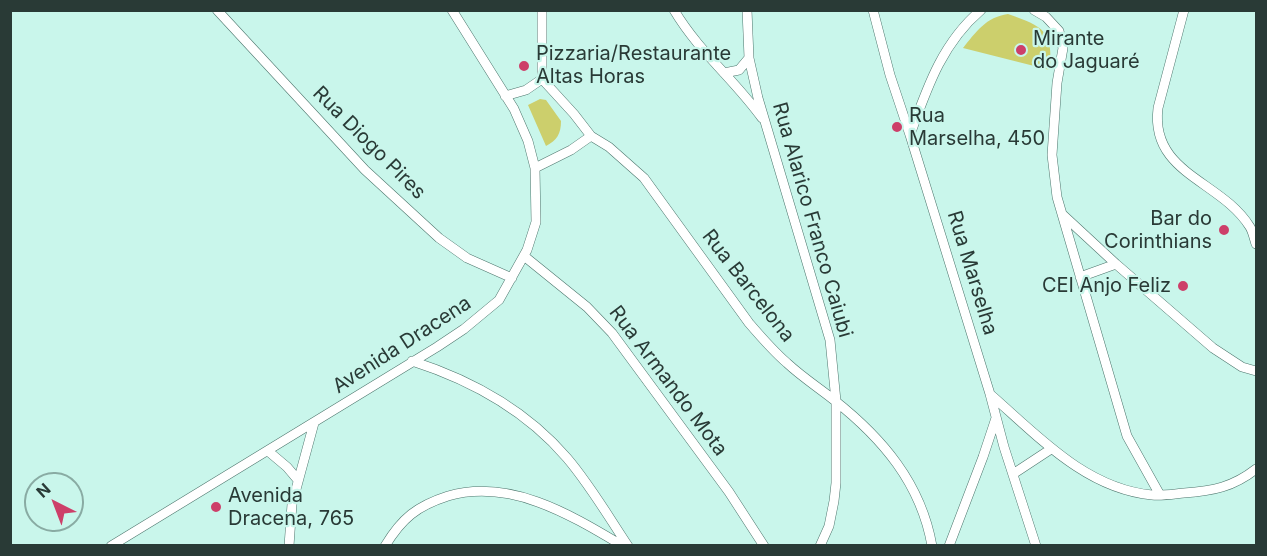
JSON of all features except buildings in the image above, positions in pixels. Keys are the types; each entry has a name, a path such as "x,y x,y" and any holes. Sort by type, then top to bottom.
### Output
{"street":[{"name":"Rua Diogo Pires","path":"217,10 365,170 439,238 467,258 512,278"},
{"name":"Avenida Dracena","path":"111,546 455,335 482,316 499,300 524,256 536,222 535,168 528,141 514,109 452,10"},
{"path":"505,96 526,90 542,79 542,10"},
{"path":"674,10 699,48 745,95 767,125"},
{"name":"Rua Alarico Franco Caiubi","path":"747,10 749,58 830,340 836,401 836,483 829,526 820,546"},
{"name":"Rua Marselha","path":"873,10 890,75 1036,546"},
{"path":"910,135 927,86 945,52 969,21 981,10"},
{"path":"1034,10 1046,17 1059,31 1063,48 1055,102 1052,155 1057,197 1127,436 1160,495"},
{"path":"1184,10 1158,108 1156,123 1159,139 1168,154 1184,170 1238,212 1250,228 1257,244"},
{"path":"723,73 739,70 749,58"},
{"name":"Rua Barcelona","path":"542,79 591,136 609,147 644,178 722,288 766,343 788,364 836,401 877,438 896,460 920,504 932,546"},
{"path":"535,168 571,150 591,136"},
{"path":"1062,214 1116,264 1220,353 1242,367 1257,371"},
{"name":"Rua Armando Mota","path":"524,256 587,307 612,333 729,492 764,546"},
{"path":"1080,277 1116,264"},
{"path":"412,361 445,372 476,387 509,406 536,427 567,459 628,546"},
{"path":"990,394 1051,449 1073,464 1124,489 1160,495 1212,491 1238,482 1257,469"},
{"path":"949,546 996,418"},
{"path":"289,546 292,504 314,423"},
{"path":"1013,474 1051,449"},
{"path":"267,451 287,467 298,480"},
{"path":"385,546 394,532 422,506 462,492 473,491 517,495 577,518 623,546"}],"green space":[{"path":"1008,14 1044,32 1050,46 1050,70 963,48 988,22"},
{"path":"540,99 546,100 561,121 558,136 546,146 528,105"}],"place":[{"name":"Mirante do Jaguaré","path":"1021,50"},
{"name":"Pizzaria/Restaurante Altas Horas","path":"524,66"},
{"name":"Rua Marselha, 450","path":"897,127"},
{"name":"Bar do Corinthians","path":"1224,230"},
{"name":"CEI Anjo Feliz","path":"1183,286"},
{"name":"Avenida Dracena, 765","path":"216,507"}]}
